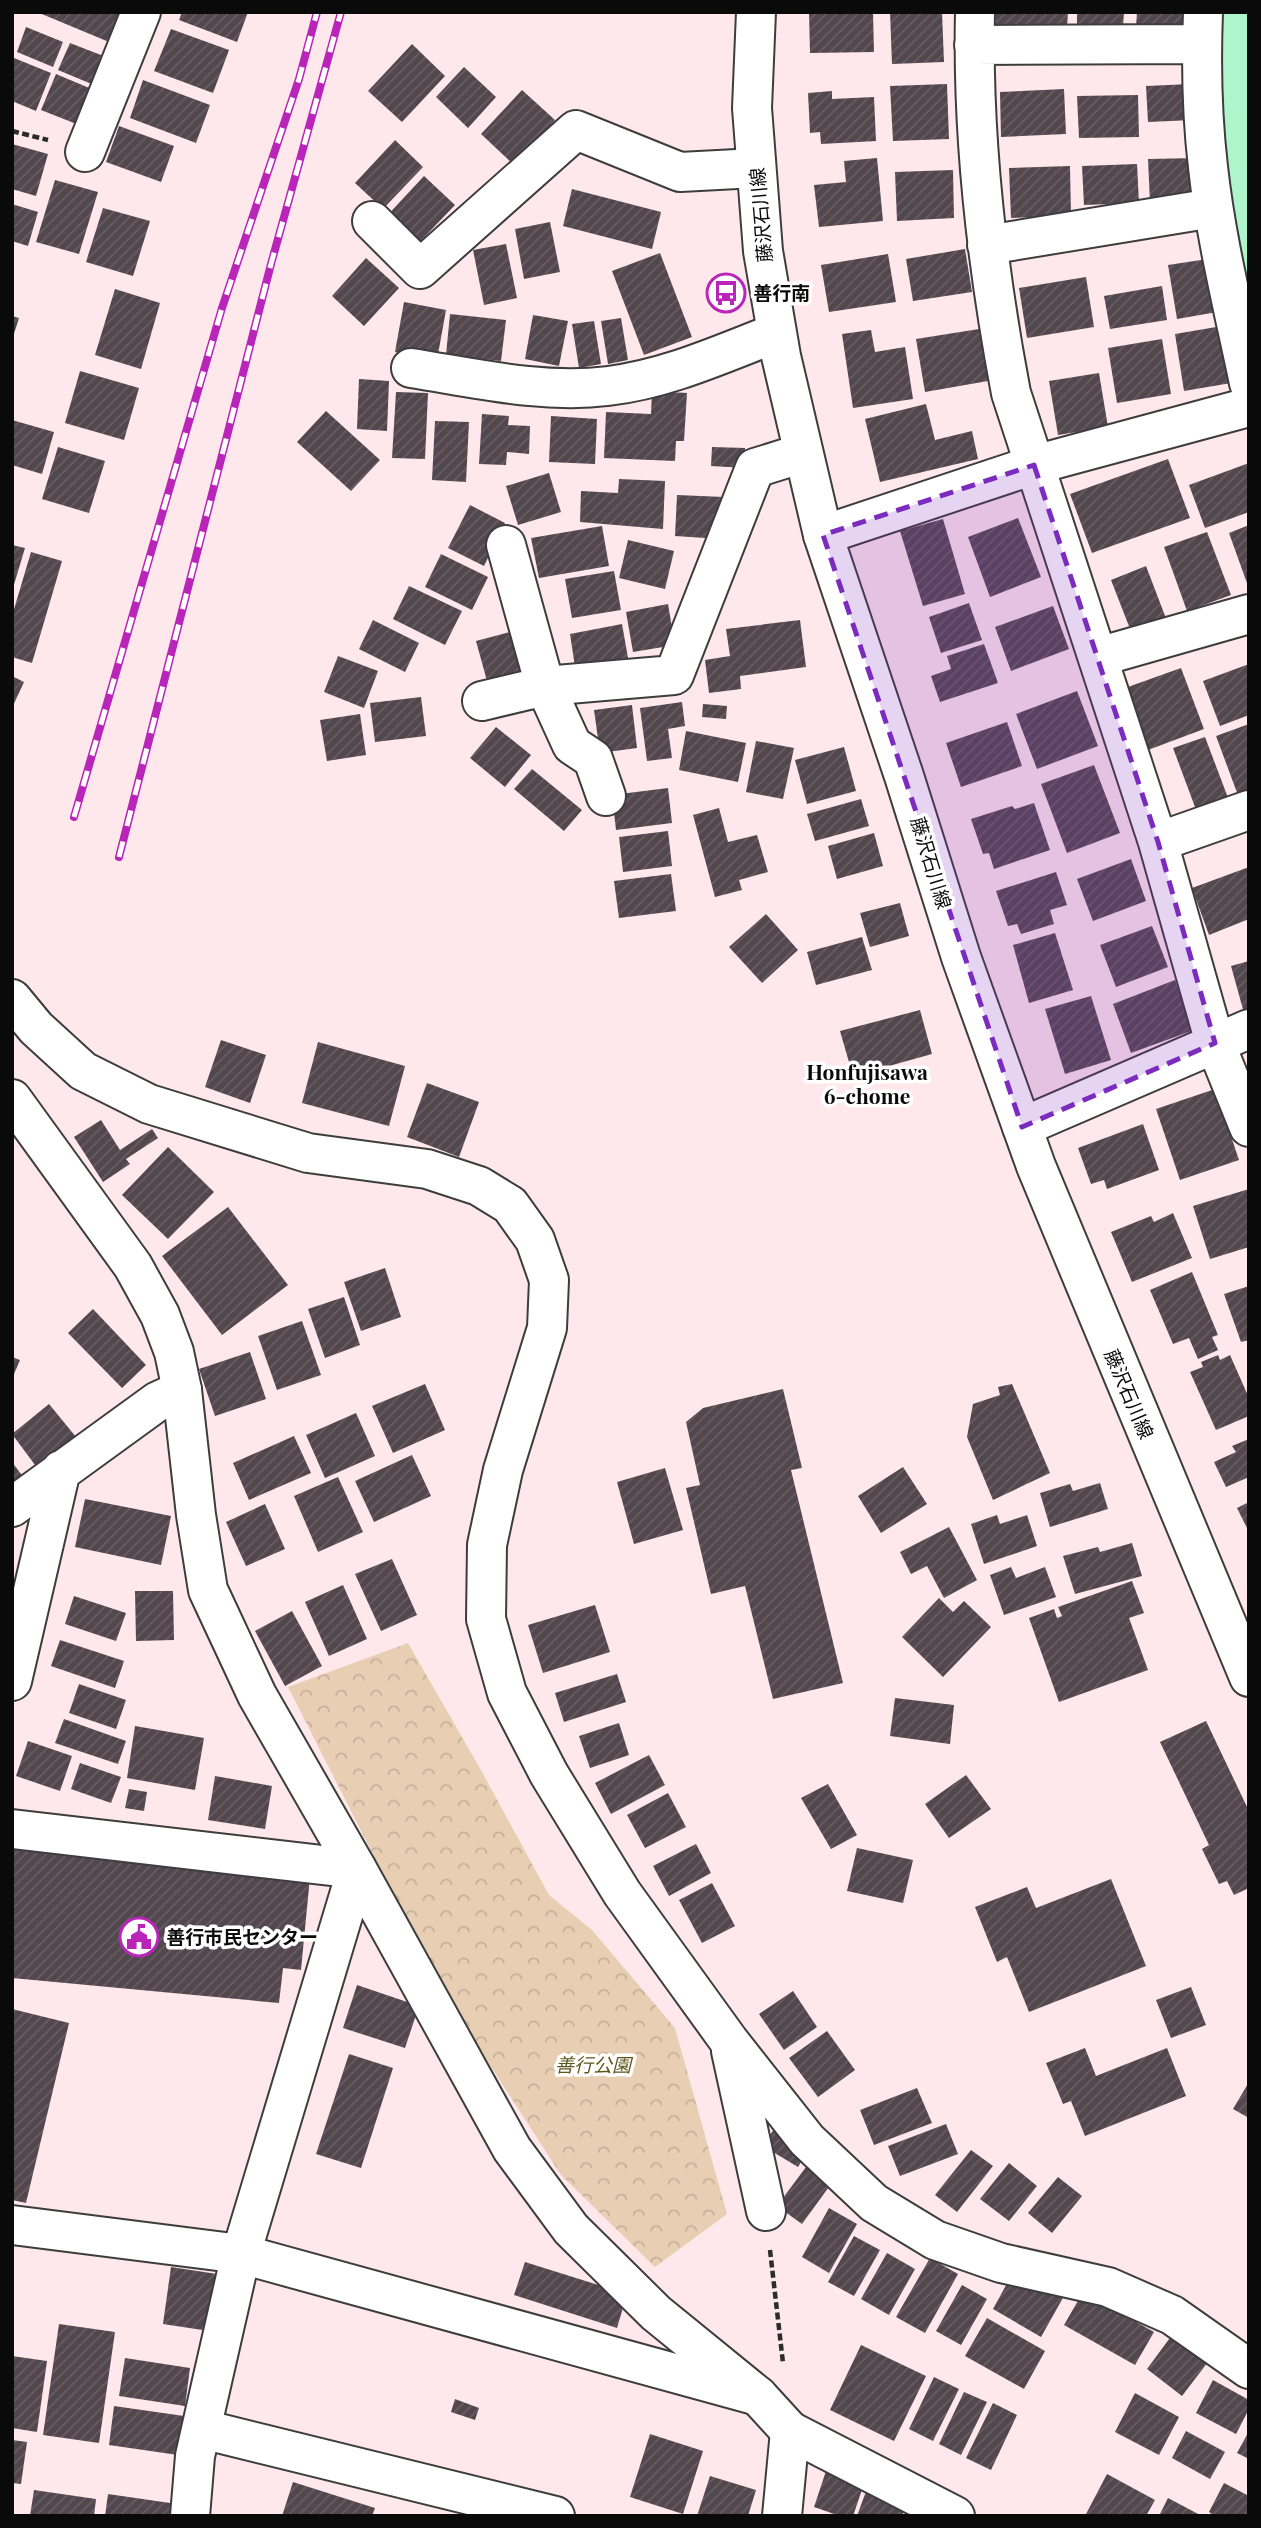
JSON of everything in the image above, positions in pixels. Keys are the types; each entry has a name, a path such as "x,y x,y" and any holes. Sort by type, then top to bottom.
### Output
{"street":[{"path":"85,152 141,12"},
{"name":"藤沢石川線","path":"756,12 752,108 763,251 776,333 823,535 961,957 1022,1127 1112,1353 1249,1678"},
{"path":"1249,383 1213,208 1203,96 1202,28 975,29 976,140 997,318 1011,393 1158,842 1232,1036 1249,1128"},
{"path":"372,221 420,269 576,130 680,172 756,168"},
{"path":"987,245 1213,208"},
{"path":"411,368 539,388 607,386 673,373 776,333"},
{"path":"823,535 1034,465 1249,407"},
{"path":"482,701 545,686 674,676 755,468 803,453"},
{"path":"506,545 545,686 572,745 593,758 606,796"},
{"path":"1098,657 1249,614"},
{"path":"1158,842 1249,810"},
{"path":"12,999 36,1028 83,1071 149,1104 212,1126 308,1153 427,1169 479,1186 510,1205 535,1240 549,1280 547,1328 503,1470 487,1545 486,1619 507,1693 549,1774 622,1892 729,2042 807,2140 874,2203 935,2240 1001,2263 1108,2287 1172,2315 1249,2369"},
{"path":"1022,1127 1232,1036"},
{"path":"12,1098 133,1266 160,1315 174,1352 182,1390 196,1515 208,1590 257,1695 512,2149 571,2229 656,2313 758,2396 790,2431 955,2516"},
{"path":"12,1507 158,1401 182,1390"},
{"path":"12,1681 61,1470"},
{"path":"12,1829 357,1870"},
{"path":"190,2516 195,2456 242,2254 357,1870"},
{"path":"729,2042 766,2211"},
{"path":"12,2225 242,2254 758,2396"},
{"path":"202,2429 555,2516"},
{"path":"782,2516 790,2431"}],"path":[{"path":"766,2211 790,2431"}],"highlighted area":[{"path":"1034,465 1158,842 1215,1043 1022,1127 823,535"}],"green space":[{"name":"善行公園","path":"408,1643 549,1895 592,1930 675,2028 727,2214 655,2267 561,2175 444,1994 288,1687"}],"building":[{"path":"37,12 121,12 109,42"},
{"path":"182,12 248,12 237,42 179,20"},
{"path":"809,12 873,12 874,52 810,53"},
{"path":"890,12 942,12 944,62 892,64"},
{"path":"996,12 1068,12 1067,27 995,24"},
{"path":"1077,12 1124,12 1123,27 1077,25"},
{"path":"1137,12 1188,12 1187,30 1136,27"},
{"path":"26,27 63,42 53,67 17,52"},
{"path":"171,29 229,50 213,93 154,71"},
{"path":"70,43 106,57 94,85 58,70"},
{"path":"412,44 445,76 402,122 368,91"},
{"path":"14,58 51,73 36,111 12,101"},
{"path":"464,67 496,97 468,128 436,97"},
{"path":"56,74 94,90 79,125 41,110"},
{"path":"143,80 210,105 196,143 130,118"},
{"path":"947,84 949,139 893,141 890,86"},
{"path":"1191,84 1193,120 1148,122 1146,86"},
{"path":"1064,89 1066,134 1001,137 1000,92"},
{"path":"522,90 555,120 514,165 481,134"},
{"path":"832,91 832,99 874,97 876,141 821,144 820,132 810,133 808,93"},
{"path":"1138,95 1139,137 1079,138 1077,96"},
{"path":"119,126 174,146 161,182 106,162"},
{"path":"395,140 423,167 383,209 355,183"},
{"path":"12,144 48,154 36,196 12,189"},
{"path":"877,158 883,221 819,227 814,185 846,182 844,161"},
{"path":"1196,158 1198,201 1150,203 1148,159"},
{"path":"1137,164 1139,203 1084,205 1082,166"},
{"path":"1070,166 1071,216 1011,218 1009,168"},
{"path":"953,170 954,218 897,221 895,172"},
{"path":"424,176 455,205 415,247 384,219"},
{"path":"55,180 98,192 79,254 36,242"},
{"path":"572,189 661,212 652,249 563,226"},
{"path":"12,204 38,212 28,246 12,241"},
{"path":"103,208 150,221 133,276 86,262"},
{"path":"550,222 560,272 524,279 515,229"},
{"path":"506,244 517,298 484,305 473,250"},
{"path":"965,249 972,292 913,301 906,259"},
{"path":"660,253 692,337 644,355 612,271"},
{"path":"888,254 896,302 829,312 821,265"},
{"path":"366,258 399,288 364,326 332,296"},
{"path":"1214,258 1223,311 1177,319 1168,265"},
{"path":"1086,277 1094,327 1027,338 1019,288"},
{"path":"1162,286 1167,320 1110,329 1104,296"},
{"path":"115,289 160,303 141,369 95,355"},
{"path":"404,302 446,310 437,360 395,352"},
{"path":"450,314 506,320 501,361 446,355"},
{"path":"533,315 568,321 559,366 525,359"},
{"path":"12,316 19,318 13,337 12,337"},
{"path":"621,318 628,360 608,364 601,321"},
{"path":"594,321 601,364 579,368 572,324"},
{"path":"1228,325 1237,382 1184,391 1175,334"},
{"path":"979,329 988,381 925,392 916,339"},
{"path":"871,330 875,352 905,347 913,399 853,408 842,334"},
{"path":"1162,339 1171,394 1117,403 1108,348"},
{"path":"80,371 139,388 124,440 65,423"},
{"path":"1099,373 1108,427 1058,435 1049,381"},
{"path":"359,379 389,381 387,431 357,429"},
{"path":"652,391 687,393 684,441 676,441 675,461 604,458 606,412 651,414"},
{"path":"396,392 428,393 425,459 392,458"},
{"path":"926,404 935,440 972,431 978,459 880,482 865,419"},
{"path":"326,411 380,460 351,491 297,442"},
{"path":"482,414 509,416 508,425 530,426 529,454 507,452 506,465 479,464"},
{"path":"551,416 597,419 595,464 549,462"},
{"path":"12,420 54,432 42,474 12,465"},
{"path":"435,421 469,422 466,482 432,480"},
{"path":"58,447 105,461 89,513 42,499"},
{"path":"712,447 745,448 745,468 711,466"},
{"path":"1168,459 1190,518 1092,553 1070,494"},
{"path":"1249,463 1249,512 1205,528 1189,485"},
{"path":"549,473 561,512 518,525 506,486"},
{"path":"619,479 665,481 663,529 580,522 581,491 618,493"},
{"path":"677,495 724,497 721,539 675,536"},
{"path":"470,505 505,523 484,566 448,548"},
{"path":"1018,518 1041,577 990,597 968,537"},
{"path":"943,519 965,594 923,606 900,531"},
{"path":"1249,525 1249,586 1248,586 1229,533"},
{"path":"602,526 609,566 539,578 531,538"},
{"path":"1207,532 1231,595 1187,611 1164,547"},
{"path":"628,540 674,551 665,589 619,578"},
{"path":"12,545 25,548 13,588 12,588"},
{"path":"31,552 62,561 32,663 12,657 12,616"},
{"path":"441,554 488,577 472,610 425,587"},
{"path":"1146,566 1167,621 1132,634 1111,580"},
{"path":"614,571 621,610 572,618 565,579"},
{"path":"409,586 462,611 445,645 393,619"},
{"path":"969,603 982,640 941,653 929,617"},
{"path":"668,604 675,645 633,652 626,612"},
{"path":"1053,606 1069,649 1011,671 995,627"},
{"path":"373,620 419,643 405,672 359,649"},
{"path":"800,620 806,667 740,676 741,689 709,693 705,660 730,656 726,629"},
{"path":"622,624 628,658 575,667 570,634"},
{"path":"514,631 525,671 487,681 476,641"},
{"path":"984,644 998,683 940,702 931,676 951,669 947,656"},
{"path":"338,656 378,671 364,708 324,692"},
{"path":"1249,664 1249,715 1220,726 1203,681"},
{"path":"1181,668 1204,729 1148,750 1125,688"},
{"path":"12,676 24,682 12,708"},
{"path":"1077,691 1098,746 1037,769 1016,714"},
{"path":"421,697 426,736 375,742 370,703"},
{"path":"682,702 685,726 668,729 672,758 647,761 640,708"},
{"path":"703,704 727,706 726,719 702,717"},
{"path":"632,705 637,748 600,753 594,710"},
{"path":"360,714 366,755 327,761 320,720"},
{"path":"1007,722 1022,766 961,787 946,743"},
{"path":"1249,724 1249,794 1239,798 1216,736"},
{"path":"496,727 531,755 505,787 470,758"},
{"path":"686,731 746,743 738,782 679,770"},
{"path":"1205,737 1230,803 1198,815 1173,748"},
{"path":"756,741 794,748 783,799 746,792"},
{"path":"844,747 856,791 807,804 795,760"},
{"path":"1094,765 1120,833 1067,853 1041,784"},
{"path":"532,769 582,810 564,831 514,789"},
{"path":"668,788 672,823 616,830 612,795"},
{"path":"861,799 869,826 815,841 807,814"},
{"path":"1034,803 1050,850 994,869 989,853 983,854 971,819 1012,806 1015,809"},
{"path":"719,808 728,842 757,835 768,872 739,880 742,890 715,897 693,815"},
{"path":"668,831 672,866 623,872 619,837"},
{"path":"874,833 883,866 837,879 828,846"},
{"path":"1131,859 1146,901 1093,921 1077,879"},
{"path":"1249,867 1249,919 1209,935 1192,888"},
{"path":"1056,872 1067,905 1050,910 1054,924 1021,934 1017,924 1008,926 996,891"},
{"path":"671,874 676,911 619,918 614,881"},
{"path":"900,903 909,936 870,947 860,913"},
{"path":"766,914 798,950 762,983 729,947"},
{"path":"1152,926 1168,967 1116,987 1100,945"},
{"path":"1055,933 1073,990 1029,1003 1013,945"},
{"path":"862,937 872,970 816,985 807,952"},
{"path":"1249,961 1249,1011 1244,1013 1231,966"},
{"path":"1175,980 1194,1030 1131,1053 1113,1004"},
{"path":"1091,996 1111,1060 1065,1074 1045,1009"},
{"path":"920,1010 932,1054 853,1076 840,1031"},
{"path":"221,1040 266,1055 250,1103 205,1087"},
{"path":"318,1042 405,1066 389,1126 302,1103"},
{"path":"427,1083 479,1102 459,1157 407,1137"},
{"path":"1215,1089 1239,1160 1180,1180 1156,1109"},
{"path":"101,1120 120,1150 152,1129 158,1138 126,1159 130,1164 103,1182 74,1137"},
{"path":"1143,1124 1159,1170 1107,1189 1104,1180 1091,1184 1078,1148"},
{"path":"168,1147 214,1192 168,1239 122,1195"},
{"path":"1249,1189 1249,1247 1210,1259 1193,1206"},
{"path":"228,1207 288,1285 222,1335 162,1256"},
{"path":"1173,1213 1192,1258 1132,1282 1111,1232 1151,1216 1154,1222"},
{"path":"385,1268 401,1317 361,1331 344,1282"},
{"path":"1192,1272 1218,1335 1212,1337 1218,1350 1198,1359 1189,1338 1173,1344 1150,1290"},
{"path":"1249,1286 1249,1340 1241,1342 1224,1294"},
{"path":"344,1297 360,1345 325,1358 308,1309"},
{"path":"93,1309 146,1365 122,1388 68,1333"},
{"path":"302,1321 321,1375 277,1390 258,1336"},
{"path":"250,1352 266,1399 215,1416 199,1369"},
{"path":"1218,1355 1220,1360 1230,1355 1249,1398 1249,1416 1216,1430 1190,1372 1203,1367 1201,1362"},
{"path":"12,1357 20,1360 12,1379"},
{"path":"425,1384 445,1430 393,1453 372,1406"},
{"path":"1012,1384 1050,1473 993,1500 967,1437 973,1404 1000,1395 998,1387"},
{"path":"783,1389 802,1468 791,1470 843,1683 773,1699 745,1586 711,1594 686,1488 700,1485 686,1422 703,1408"},
{"path":"49,1404 76,1437 38,1469 12,1434"},
{"path":"356,1413 375,1456 325,1478 306,1435"},
{"path":"294,1436 311,1473 249,1500 233,1463"},
{"path":"1249,1439 1249,1477 1226,1487 1214,1462 1236,1452 1232,1446"},
{"path":"412,1455 431,1496 374,1522 355,1481"},
{"path":"12,1462 24,1478 12,1487"},
{"path":"903,1467 927,1504 881,1533 858,1496"},
{"path":"665,1468 683,1530 634,1544 617,1482"},
{"path":"338,1477 363,1532 318,1552 294,1496"},
{"path":"1100,1483 1108,1509 1050,1527 1040,1493 1070,1484 1073,1491"},
{"path":"85,1499 171,1516 161,1565 75,1547"},
{"path":"1249,1502 1249,1532 1237,1508"},
{"path":"265,1504 285,1549 246,1566 226,1522"},
{"path":"997,1515 1000,1524 1027,1515 1037,1546 984,1564 971,1524"},
{"path":"949,1527 977,1580 944,1598 927,1566 911,1574 900,1552"},
{"path":"1132,1543 1142,1576 1075,1594 1063,1556 1098,1547 1100,1552"},
{"path":"392,1559 417,1615 381,1631 355,1574"},
{"path":"1011,1567 1016,1578 1045,1567 1056,1597 1004,1615 990,1575"},
{"path":"1132,1581 1144,1613 1129,1618 1148,1670 1059,1702 1029,1618 1054,1609 1057,1618 1062,1616 1058,1607"},
{"path":"343,1585 367,1639 329,1656 305,1602"},
{"path":"135,1591 173,1591 174,1640 136,1641"},
{"path":"74,1596 126,1613 116,1641 65,1624"},
{"path":"939,1598 953,1612 964,1601 991,1627 943,1677 902,1637"},
{"path":"595,1605 610,1652 543,1673 528,1625"},
{"path":"292,1611 322,1666 285,1686 255,1631"},
{"path":"60,1640 124,1661 115,1688 51,1666"},
{"path":"617,1674 626,1702 564,1722 555,1693"},
{"path":"79,1684 126,1700 116,1729 69,1713"},
{"path":"895,1698 954,1705 950,1744 890,1736"},
{"path":"64,1719 126,1741 118,1764 55,1743"},
{"path":"1206,1721 1249,1811 1249,1888 1234,1895 1227,1881 1219,1884 1202,1849 1209,1845 1160,1742"},
{"path":"619,1723 629,1755 590,1768 579,1736"},
{"path":"135,1726 204,1738 195,1790 127,1778"},
{"path":"28,1741 72,1756 60,1791 16,1776"},
{"path":"649,1755 665,1785 611,1814 595,1783"},
{"path":"80,1763 121,1777 111,1803 71,1789"},
{"path":"966,1775 991,1809 949,1838 925,1804"},
{"path":"215,1776 272,1786 265,1829 208,1820"},
{"path":"828,1784 857,1835 831,1849 801,1798"},
{"path":"129,1789 147,1792 144,1811 125,1808"},
{"path":"668,1793 686,1827 645,1848 627,1815"},
{"path":"696,1844 711,1873 669,1896 653,1866"},
{"path":"12,1848 310,1877 301,1970 283,1968 279,2003 12,1978"},
{"path":"857,1848 913,1860 903,1903 847,1891"},
{"path":"1111,1879 1146,1966 1029,2012 1007,1957 997,1962 975,1907 1027,1887 1036,1908"},
{"path":"712,1883 735,1926 702,1943 679,1900"},
{"path":"357,1985 419,2006 405,2048 343,2028"},
{"path":"1191,1987 1206,2025 1171,2038 1156,2000"},
{"path":"793,1991 817,2027 784,2050 759,2014"},
{"path":"12,2009 69,2023 26,2203 12,2200"},
{"path":"827,2031 855,2070 818,2097 789,2058"},
{"path":"1085,2048 1096,2076 1167,2048 1186,2096 1085,2136 1071,2101 1063,2104 1046,2063"},
{"path":"349,2054 393,2068 361,2168 316,2154"},
{"path":"1249,2082 1249,2118 1233,2109"},
{"path":"917,2088 932,2123 874,2145 860,2110"},
{"path":"946,2124 958,2154 900,2176 888,2146"},
{"path":"776,2126 810,2147 798,2167 763,2146"},
{"path":"971,2150 993,2166 957,2212 935,2195"},
{"path":"1009,2163 1037,2186 1009,2221 980,2199"},
{"path":"806,2167 831,2184 802,2224 777,2206"},
{"path":"1058,2177 1082,2196 1052,2233 1028,2213"},
{"path":"829,2208 857,2224 829,2273 802,2257"},
{"path":"854,2236 880,2250 854,2296 828,2282"},
{"path":"887,2253 915,2269 889,2315 861,2299"},
{"path":"930,2258 958,2274 925,2333 896,2317"},
{"path":"525,2262 627,2294 617,2328 514,2295"},
{"path":"171,2267 217,2274 209,2331 163,2324"},
{"path":"1015,2269 1064,2296 1041,2337 993,2309"},
{"path":"962,2285 987,2299 961,2345 936,2331"},
{"path":"1083,2292 1154,2332 1135,2365 1064,2325"},
{"path":"987,2318 1045,2351 1024,2389 965,2356"},
{"path":"59,2324 115,2332 99,2443 43,2435"},
{"path":"1175,2331 1211,2358 1182,2396 1147,2369"},
{"path":"861,2345 926,2376 894,2441 830,2410"},
{"path":"12,2356 47,2361 37,2432 12,2428"},
{"path":"125,2358 190,2368 185,2406 119,2396"},
{"path":"934,2377 959,2389 933,2441 909,2429"},
{"path":"1213,2380 1249,2400 1249,2409 1236,2434 1196,2413"},
{"path":"964,2392 987,2402 961,2455 939,2444"},
{"path":"1135,2393 1179,2417 1159,2455 1115,2432"},
{"path":"455,2399 479,2408 475,2420 451,2412"},
{"path":"993,2403 1017,2415 991,2470 966,2458"},
{"path":"114,2406 184,2416 178,2455 109,2445"},
{"path":"1186,2431 1225,2452 1210,2479 1172,2458"},
{"path":"1249,2431 1249,2459 1237,2453"},
{"path":"650,2434 703,2451 683,2514 630,2497"},
{"path":"12,2440 27,2442 21,2484 12,2483"},
{"path":"828,2465 866,2478 853,2516 840,2516 814,2507"},
{"path":"1107,2474 1155,2500 1146,2516 1085,2516"},
{"path":"710,2476 756,2490 748,2516 697,2516"},
{"path":"293,2482 375,2508 372,2516 282,2516"},
{"path":"869,2483 909,2496 902,2516 857,2516"},
{"path":"1224,2483 1249,2496 1249,2516 1215,2516 1209,2512"},
{"path":"34,2490 96,2499 94,2516 30,2516"},
{"path":"108,2494 177,2504 176,2516 105,2516"},
{"path":"1168,2498 1202,2516 1159,2516"}],"waterway":[{"path":"1230,12 1233,136 1249,260"}],"railway":[{"path":"74,817 222,308 299,79 317,12"},
{"path":"119,857 271,264 341,12"}],"place":[{"name":"善行南","path":"726,293"},
{"name":"善行市民センター","path":"139,1937"}],"district":[{"name":"Honfujisawa 6-chome","path":"867,1085"}]}
